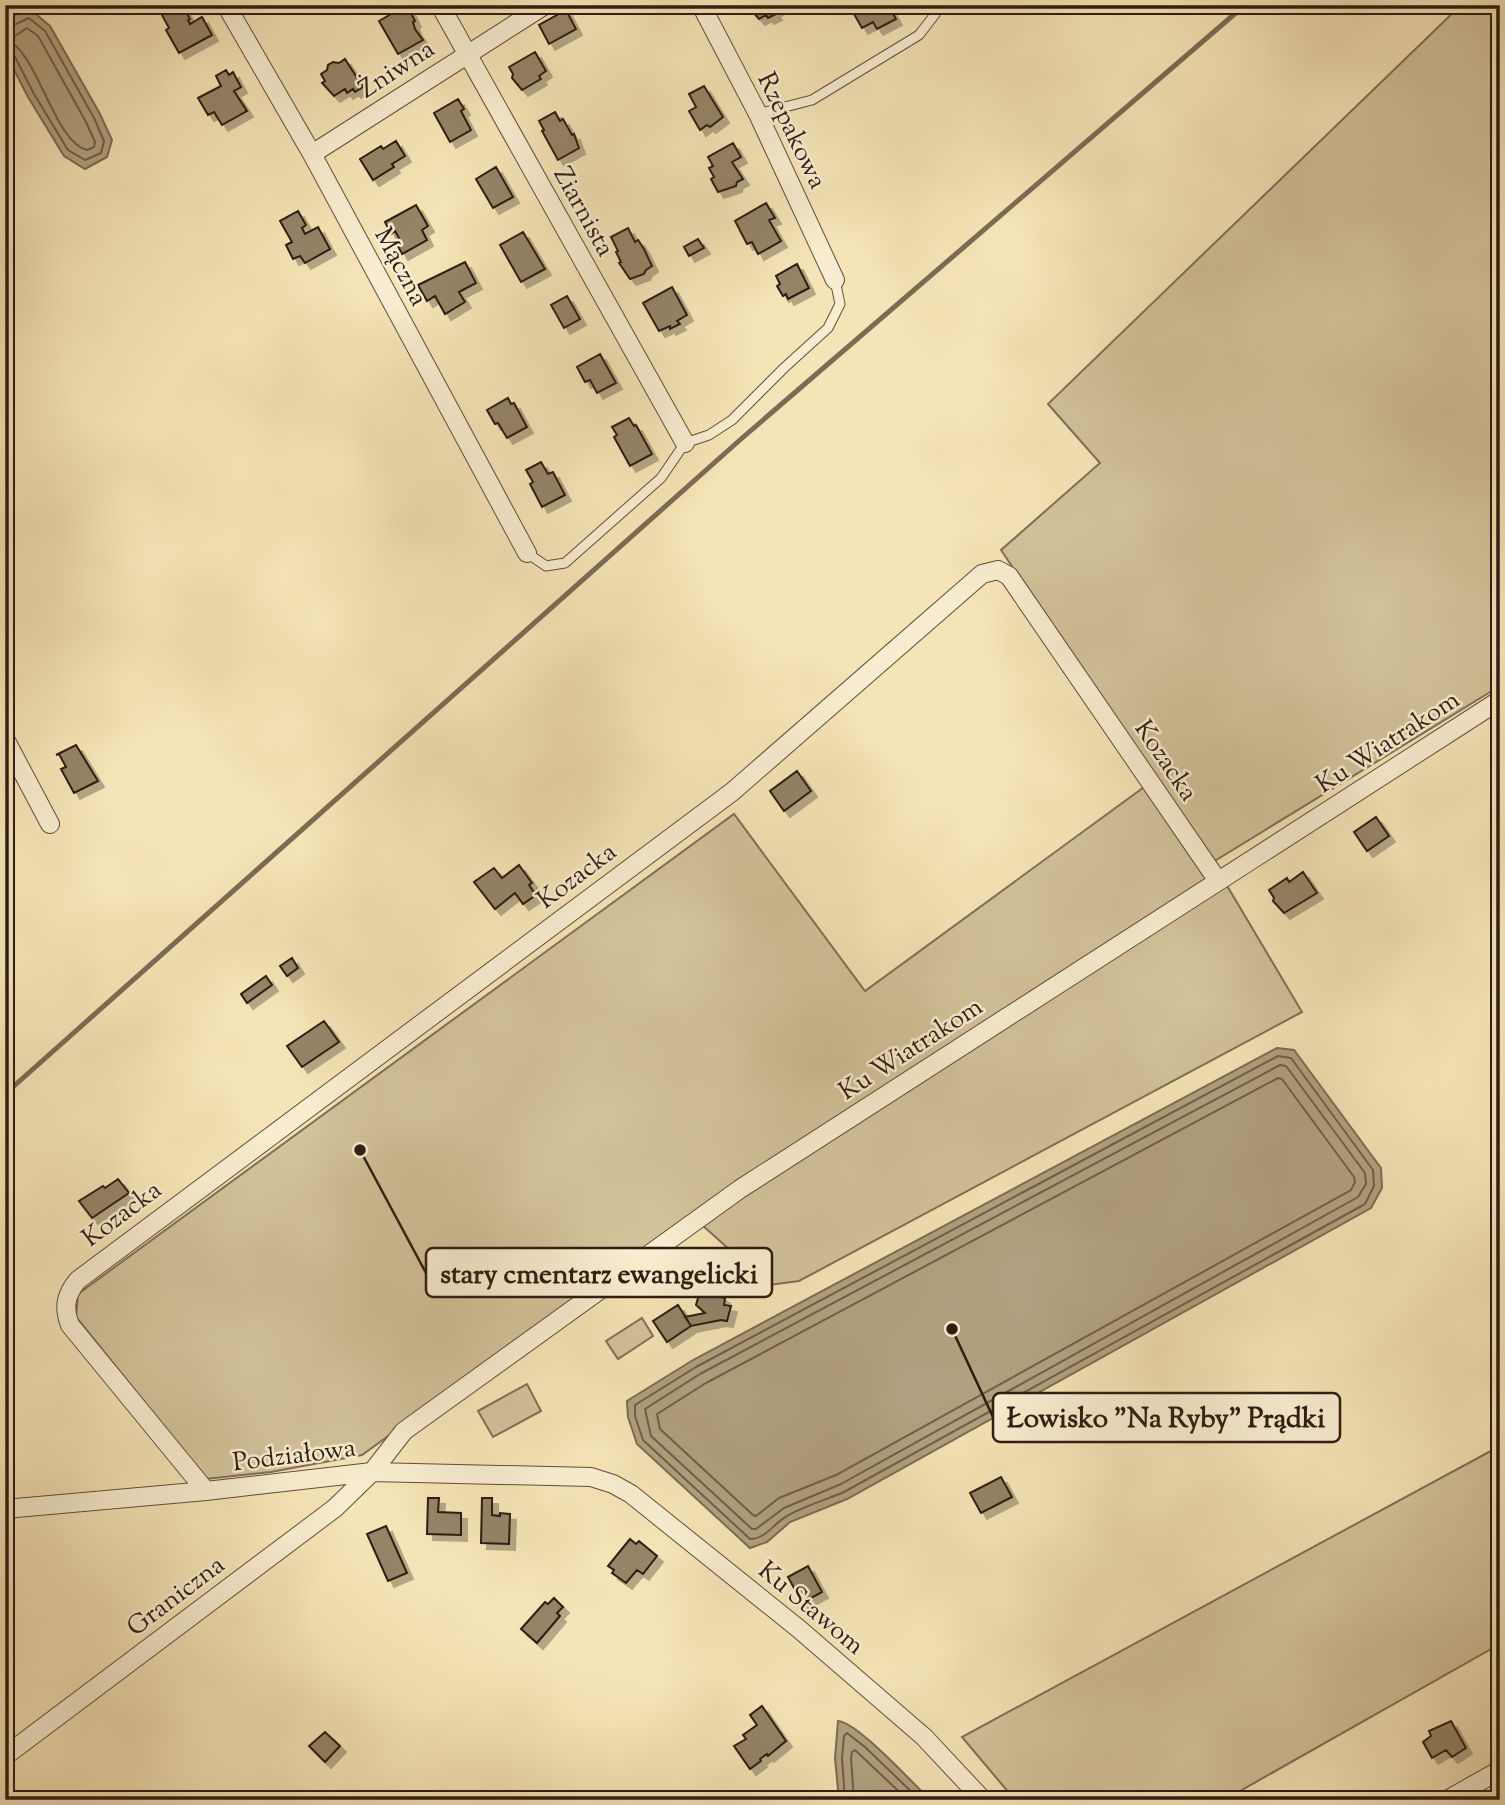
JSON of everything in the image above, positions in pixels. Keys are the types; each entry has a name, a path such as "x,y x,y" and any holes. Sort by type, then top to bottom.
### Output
{"street":[{"name":"Mączna","path":"226,5 312,154 527,553"},
{"name":"Ziarnista","path":"440,5 685,443"},
{"name":"Żniwna","path":"312,154 545,5"},
{"name":"Rzepakowa","path":"701,5 758,114 835,280"},
{"name":"Kozacka","path":"206,1491 70,1325 66,1306 70,1289 78,1280 732,792 982,573 998,570 1009,576 1218,881"},
{"name":"Ku Wiatrakom","path":"372,1472 404,1431 740,1189 1500,700"},
{"path":"5,740 50,824"},
{"name":"Podziałowa","path":"5,1509 206,1491 372,1472 591,1477"},
{"name":"Graniczna","path":"5,1756 335,1508 372,1472"},
{"name":"Ku Stawom","path":"591,1477 613,1484 631,1494 799,1629 924,1737 983,1800"},
{"path":"1447,1800 1500,1770"}],"lane":[{"path":"758,114 812,100 919,35 934,9"},
{"path":"527,553 546,566 565,563 661,478 685,443 709,435 732,420 828,328 840,304 835,280"}],"shaded area":[{"path":"1461,5 1500,5 1500,686 1213,862 1302,1012 799,1281 769,1285 692,1216 362,1455 271,1472 206,1479 76,1317 78,1294 734,814 865,991 1155,779 1001,550 1100,463 1048,404"},
{"path":"642,1318 653,1336 618,1359 606,1341"},
{"path":"527,1384 541,1411 493,1437 478,1411"},
{"path":"1500,1446 1500,1644 1224,1800 1015,1800 962,1737"}],"water":[{"path":"31,10 50,26 112,140 107,157 85,169 64,156 28,97 6,54 5,25 15,15"},
{"path":"1277,1048 1294,1050 1381,1168 1382,1188 1371,1208 847,1499 790,1522 767,1542 750,1548 637,1444 628,1417 627,1401 693,1360"},
{"path":"838,1721 847,1724 871,1742 930,1800 839,1800 835,1758"}],"building":[{"path":"180,5 190,19 190,24 202,17 212,35 179,53 166,30 169,28 162,15"},
{"path":"407,5 415,21 415,29 423,40 398,54 379,21"},
{"path":"752,5 784,5 774,11 776,14 759,19 752,11"},
{"path":"888,5 896,19 877,29 873,22 862,28 850,7"},
{"path":"566,10 576,29 549,44 539,25"},
{"path":"535,52 546,71 539,76 541,79 522,90 512,78 509,67"},
{"path":"345,59 363,87 347,93 345,89 334,96 322,83 325,81 321,74 327,70 328,65"},
{"path":"226,70 229,75 233,72 241,87 234,91 247,111 222,125 214,112 208,115 198,98 221,86 216,76"},
{"path":"704,86 723,117 710,127 707,125 700,130 689,111 696,107 689,94"},
{"path":"458,99 471,130 450,142 434,113"},
{"path":"555,112 560,121 563,119 572,135 574,134 579,148 558,160 539,121"},
{"path":"396,141 405,156 392,164 394,167 373,180 360,159 381,146 383,149"},
{"path":"733,143 741,157 732,162 743,179 737,182 736,186 718,192 711,179 714,177 709,168 713,166 708,157"},
{"path":"496,167 513,197 493,208 476,179"},
{"path":"766,203 775,218 769,220 781,241 758,254 752,242 747,244 735,221"},
{"path":"416,205 428,226 422,230 427,240 402,254 396,242 400,240 395,231 391,234 385,222"},
{"path":"298,211 306,225 302,228 305,234 318,227 330,249 305,263 300,256 293,259 286,245 292,242 280,221"},
{"path":"628,228 635,242 638,240 644,249 652,266 644,274 630,279 619,263 618,251 611,237"},
{"path":"523,232 545,269 521,282 500,245"},
{"path":"698,239 704,248 689,256 684,247"},
{"path":"465,262 476,283 459,292 465,302 445,314 435,296 427,301 418,285"},
{"path":"797,264 809,288 788,299 777,286 780,284 776,276"},
{"path":"672,287 687,315 677,321 680,324 659,331 643,303"},
{"path":"567,296 580,319 564,328 551,305"},
{"path":"600,354 616,383 597,393 590,380 585,382 577,367"},
{"path":"508,398 511,404 514,403 527,427 507,438 487,410"},
{"path":"629,418 634,426 636,425 652,454 630,466 614,437 617,435 612,427"},
{"path":"541,462 548,474 553,472 565,495 542,507 526,470"},
{"path":"76,745 98,781 74,793 61,769 66,767 59,754 56,755"},
{"path":"797,771 811,791 784,811 770,791"},
{"path":"1376,817 1389,836 1367,851 1354,832"},
{"path":"519,865 532,883 529,885 536,895 523,904 515,893 495,909 474,882 494,868 502,878"},
{"path":"1303,872 1317,893 1284,913 1273,901 1269,890 1287,878 1289,882"},
{"path":"292,958 298,968 287,976 280,966"},
{"path":"266,976 272,985 247,1003 241,994"},
{"path":"324,1021 339,1042 302,1067 287,1046"},
{"path":"118,1179 129,1193 92,1218 79,1201"},
{"path":"709,1287 725,1299 724,1305 731,1306 727,1321 691,1326 685,1317 705,1313 696,1305 698,1298"},
{"path":"678,1305 691,1326 667,1342 653,1321"},
{"path":"1001,1477 1012,1497 981,1513 970,1493"},
{"path":"428,1498 439,1498 438,1512 461,1513 461,1535 427,1534"},
{"path":"482,1498 492,1498 492,1515 510,1514 509,1544 481,1543"},
{"path":"386,1526 407,1573 388,1581 367,1534"},
{"path":"630,1539 636,1544 639,1541 657,1556 643,1574 637,1570 626,1583 612,1573 614,1570 608,1566"},
{"path":"808,1566 822,1592 802,1603 788,1577"},
{"path":"554,1598 563,1607 557,1613 560,1616 537,1643 521,1629 545,1602 548,1604"},
{"path":"762,1706 786,1741 750,1769 734,1746 746,1739 743,1735 757,1725 750,1715"},
{"path":"1451,1721 1466,1748 1452,1757 1446,1750 1432,1758 1423,1742 1431,1736 1429,1731"},
{"path":"325,1732 340,1746 325,1762 309,1746"}],"waterway":[{"path":"5,1094 741,439 1245,5"}],"place":[{"name":"stary cmentarz ewangelicki","path":"360,1150"},
{"name":"Łowisko \"Na Ryby\" Prądki","path":"952,1329"}]}
